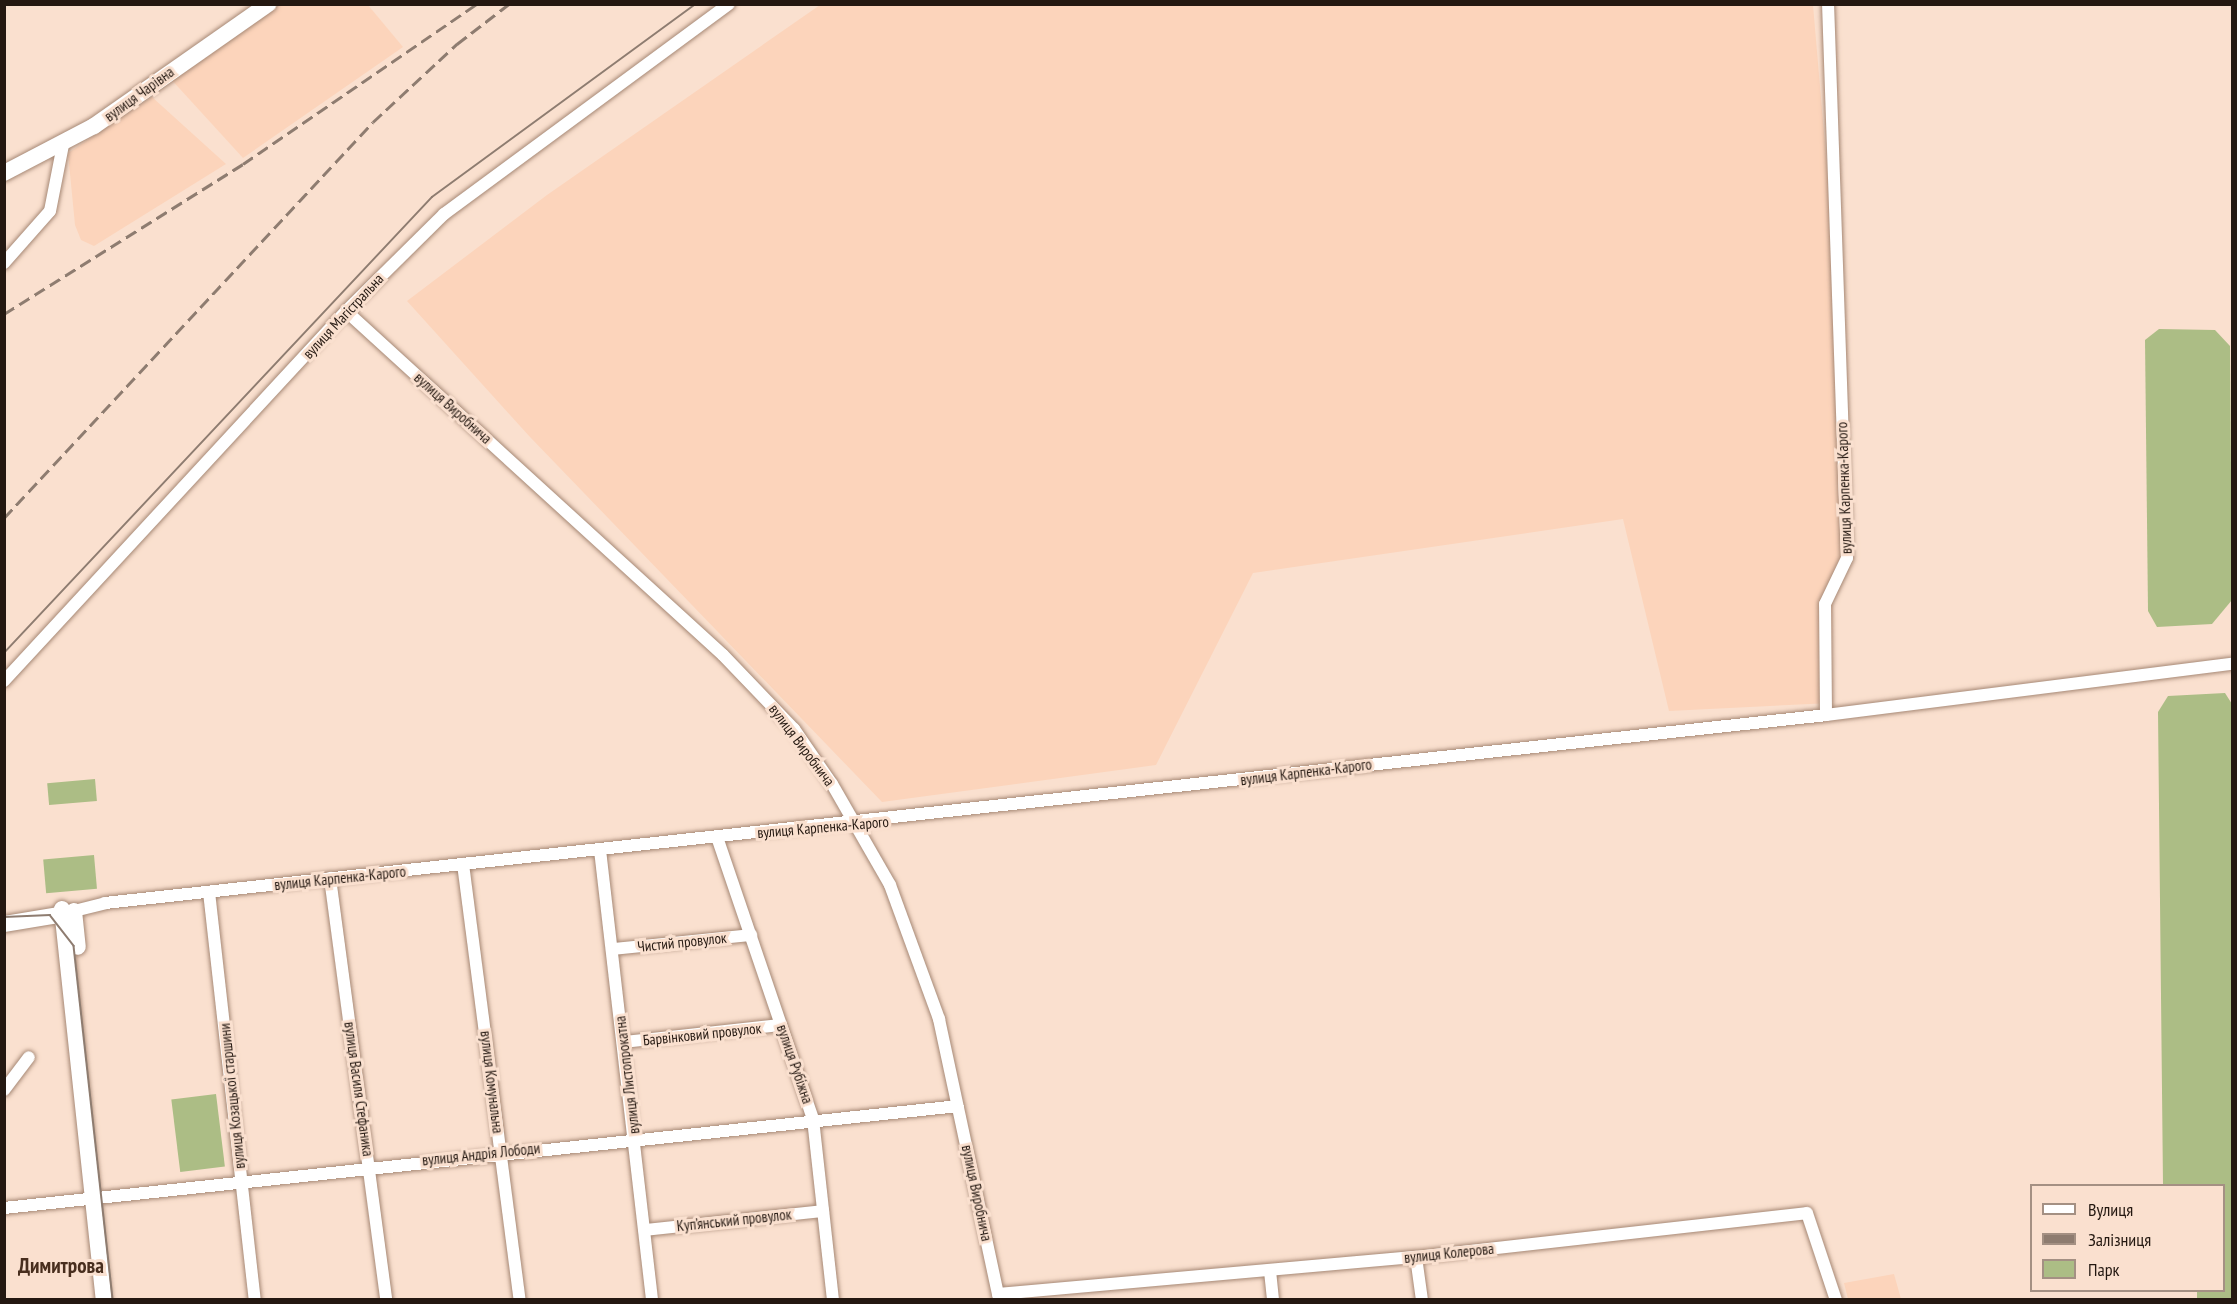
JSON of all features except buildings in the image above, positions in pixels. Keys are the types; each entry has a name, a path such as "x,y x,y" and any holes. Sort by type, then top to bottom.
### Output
{"main road":[{"name":"вулиця Чарівна","path":"4,173 63,145 268,4"},
{"name":"вулиця Карпенка-Карого","path":"4,913 66,912"},
{"name":"вулиця Карпенка-Карого","path":"4,924 66,912"},
{"path":"66,912 98,1198 104,1299"},
{"path":"98,1198 116,1299"}],"street":[{"name":"вулиця Магістральна","path":"4,681 346,311 444,214 729,4"},
{"name":"вулиця Карпенка-Карого","path":"66,912 330,878 1826,715 1825,604 1847,558 1828,4"},
{"path":"4,263 50,211 63,145"},
{"name":"вулиця Виробнича","path":"346,311 773,705 856,822 910,934 939,1019 999,1297"},
{"path":"1826,715 2232,664"},
{"name":"вулиця Рубіжна","path":"717,837 813,1119 833,1299"},
{"name":"вулиця Листопрокатна","path":"600,850 652,1299"},
{"name":"вулиця Комунальна","path":"463,864 520,1299"},
{"name":"вулиця Василя Стефаника","path":"330,878 386,1299"},
{"name":"вулиця Козацької старшини","path":"209,892 255,1299"},
{"name":"Чистий провулок","path":"613,949 752,935"},
{"name":"Барвінковий провулок","path":"624,1042 781,1025"},
{"path":"4,1090 29,1057"},
{"name":"вулиця Андрія Лободи","path":"4,1208 635,1137 958,1106"},
{"name":"Куп’янський провулок","path":"645,1230 823,1211"},
{"name":"вулиця Колерова","path":"999,1297 1416,1257 1807,1212 1836,1299"},
{"path":"1416,1257 1422,1299"},
{"path":"1270,1271 1273,1299"}],"shaded area":[{"path":"277,5 368,5 403,47 243,158 169,77"},
{"path":"820,5 1813,5 1841,332 1848,548 1833,585 1831,703 1669,711 1623,519 1253,573 1156,765 882,802 530,437 407,301 547,195"},
{"path":"152,97 226,164 94,246 81,240 75,225 68,153"},
{"path":"1894,1274 1901,1299 1848,1299 1844,1283"}],"green space":[{"path":"2159,329 2215,330 2230,346 2232,600 2212,624 2157,627 2148,611 2145,340"},
{"path":"2225,693 2232,704 2232,1299 2197,1300 2197,1292 2225,1292 2225,1184 2163,1184 2158,712 2168,696"},
{"path":"95,779 97,801 49,805 47,783"},
{"path":"94,855 97,889 46,893 43,859"},
{"path":"216,1094 225,1166 180,1172 171,1099"}],"tram line":[{"path":"4,653 432,197 696,4"},
{"path":"4,917 50,915 74,946 113,1300"}],"railway":[{"path":"4,314 243,164 477,4"},
{"path":"4,518 373,122 457,44 509,4"}],"district":[{"name":"Димитрова","path":"61,1266"}]}
